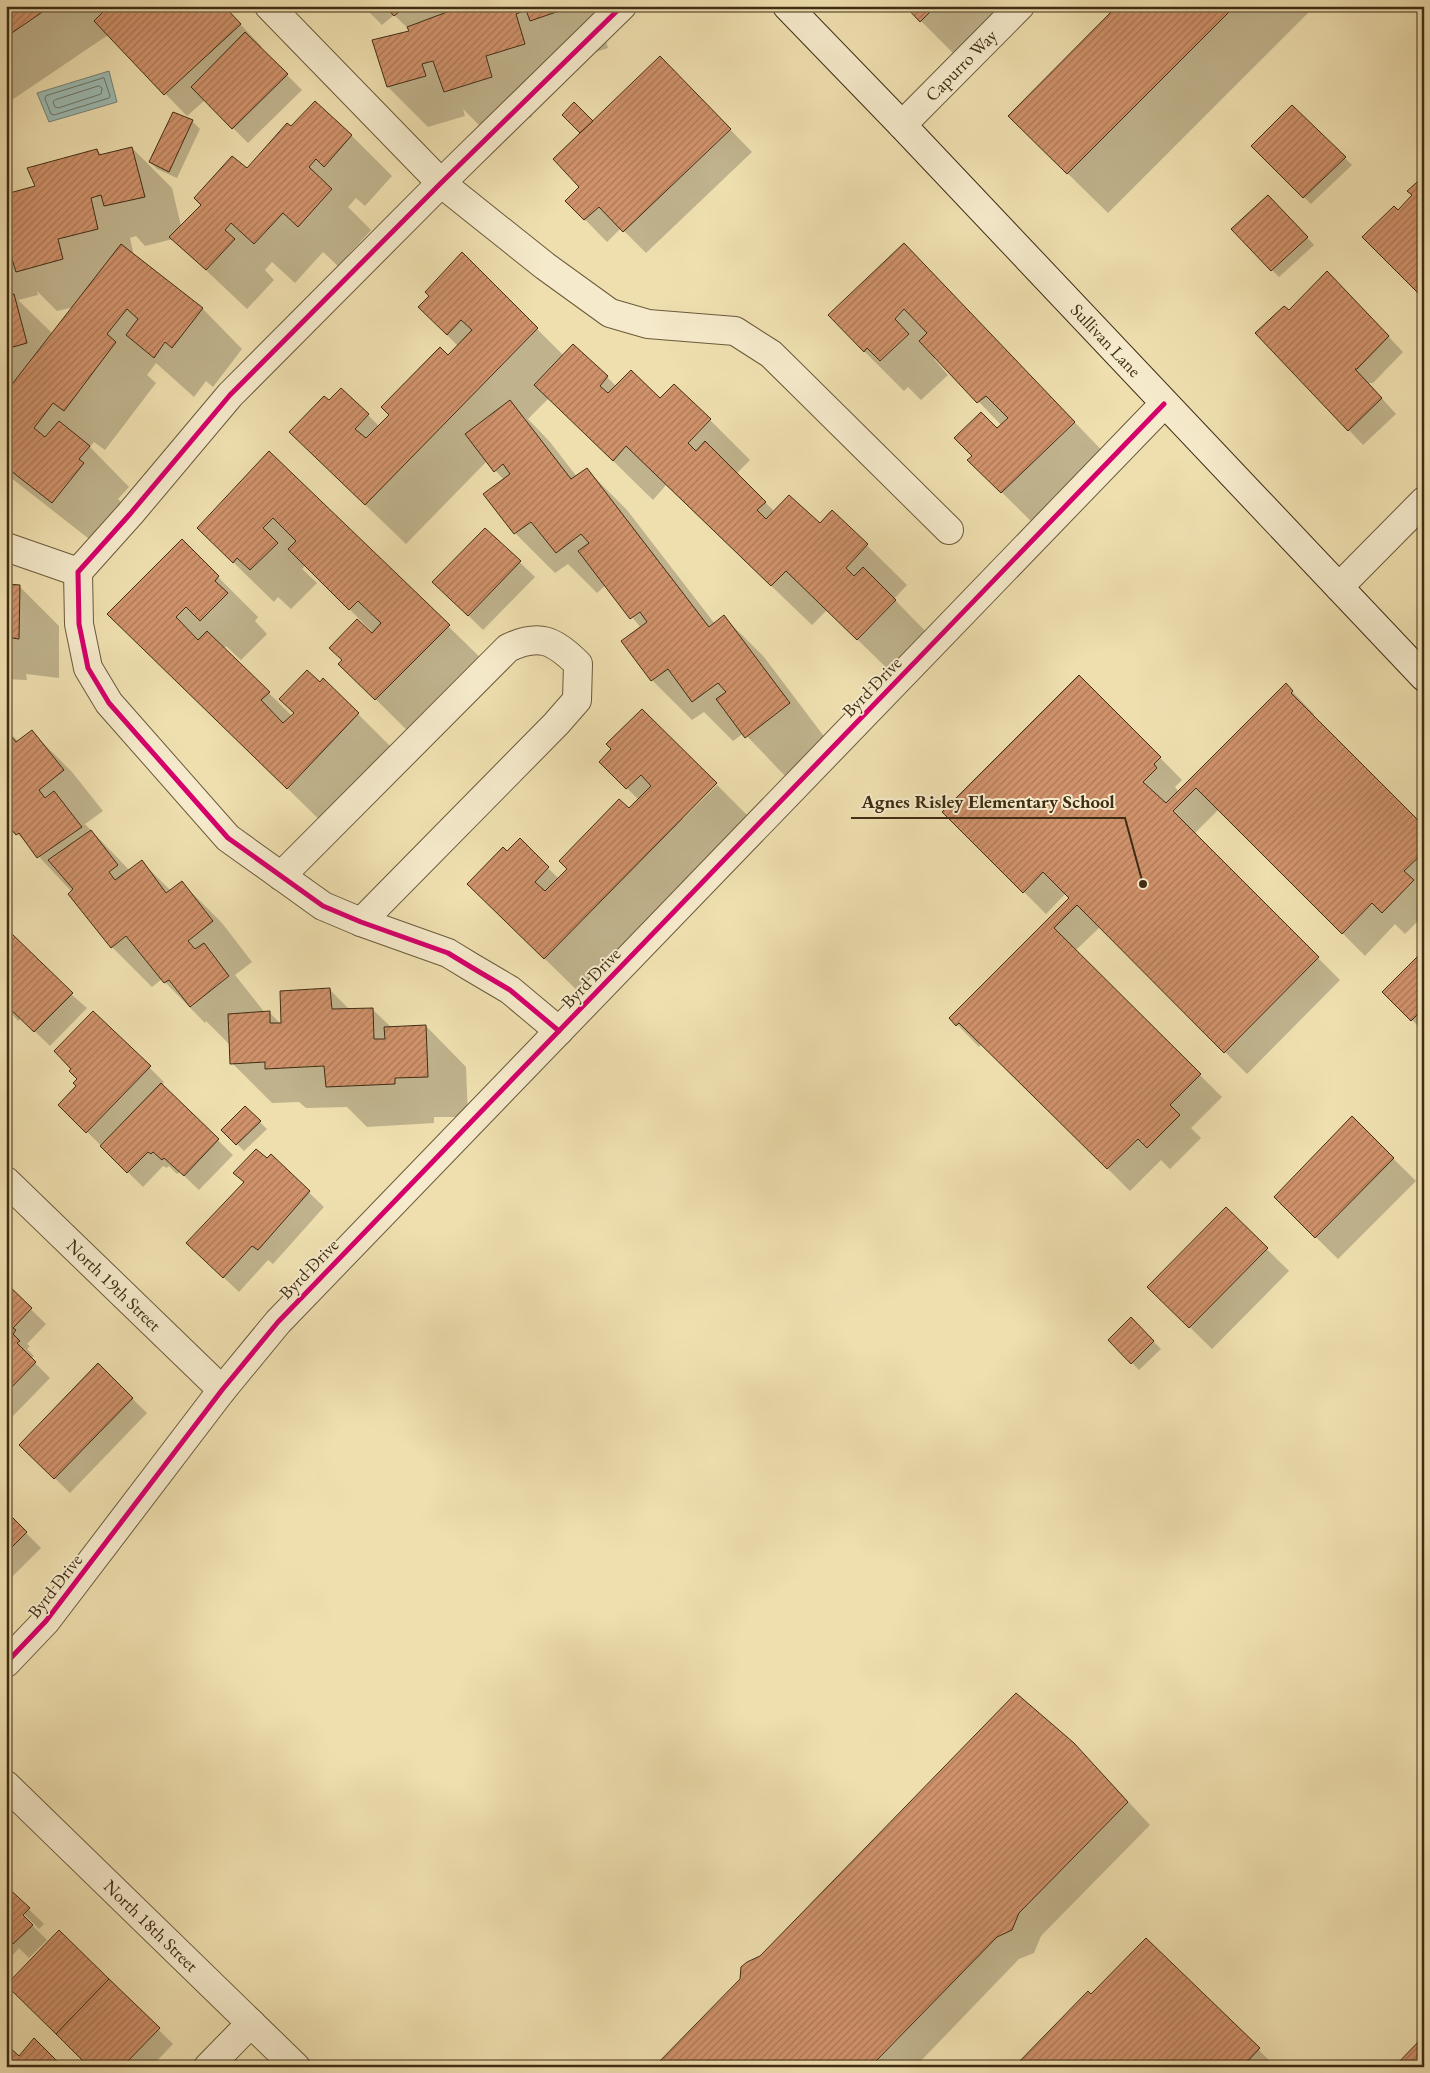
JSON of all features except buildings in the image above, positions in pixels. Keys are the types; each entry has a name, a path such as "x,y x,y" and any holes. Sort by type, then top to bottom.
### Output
{"street":[{"path":"269,6 441,182 545,266 610,312 648,324 734,331 771,354 948,530"},
{"path":"559,1031 510,990 448,954 323,906 228,838 109,703 88,668 78,624 78,572 130,514 230,395 441,182 622,6"},
{"name":"Sullivan Lane","path":"787,6 1424,677"},
{"name":"Capurro Way","path":"902,125 1020,6"},
{"name":"Byrd Drive","path":"6,1663 46,1621 222,1390 278,1322 1164,404"},
{"path":"1339,588 1424,501"},
{"path":"6,547 78,572"},
{"path":"281,876 508,648 524,640 542,640 562,648 578,664 577,700 556,724 361,922"},
{"name":"North 19th Street","path":"6,1181 222,1390"},
{"name":"North 18th Street","path":"6,1785 296,2067"},
{"path":"208,2067 251,2023"}],"water":[{"path":"109,71 117,102 49,122 37,93"}],"cycle path":[{"path":"559,1031 510,990 448,953 361,922 323,906 228,838 109,703 88,668 79,624 78,572 130,514 230,395 441,183 622,6"},
{"path":"6,1663 46,1621 222,1390 278,1322 1164,404"}],"place":[{"name":"Agnes Risley Elementary School","path":"1143,884"}]}
